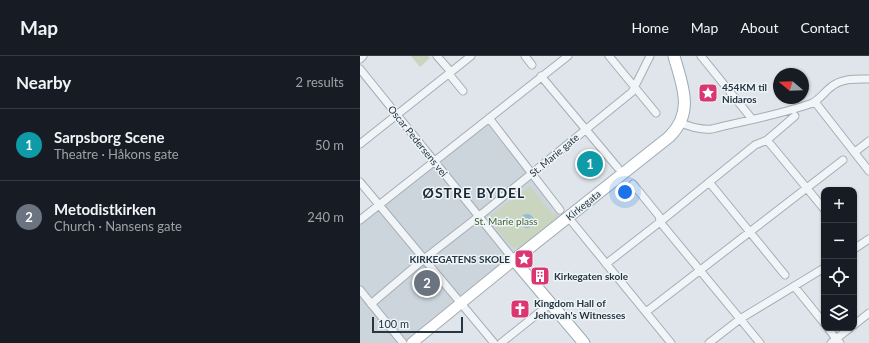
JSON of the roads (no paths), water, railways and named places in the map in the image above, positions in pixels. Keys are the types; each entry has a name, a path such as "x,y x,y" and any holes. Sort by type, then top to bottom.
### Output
{"main road":[{"path":"674,56 684,94 684,112 681,123"},
{"name":"Kirkegata","path":"514,260 564,213 669,137 681,123"},
{"name":"Oscar Pedersens vei","path":"514,260 584,343"}],"street":[{"path":"437,56 463,91"},
{"path":"360,144 471,56"},
{"path":"525,56 532,65"},
{"path":"360,220 568,56"},
{"path":"609,56 656,113"},
{"name":"St. Marie gate","path":"371,304 424,259 532,174 632,92 650,56"},
{"path":"701,56 752,119"},
{"name":"Oscar Pedersens vei","path":"360,69 514,260"},
{"path":"541,76 618,168"},
{"path":"681,123 703,130 795,109 815,102 831,86 839,82 848,79 869,79"},
{"path":"815,102 869,171"},
{"path":"606,264 755,145 767,140 795,116"},
{"path":"489,118 532,174 671,343"},
{"path":"767,140 821,205"},
{"path":"855,152 869,141"},
{"path":"646,312 843,160"},
{"path":"360,182 494,343"},
{"path":"709,182 785,275"},
{"path":"633,184 659,216 660,222 760,343"},
{"path":"857,246 869,239"},
{"name":"Kirkegata","path":"412,343 514,260"},
{"path":"709,343 740,319 821,270"},
{"path":"794,286 821,319"},
{"path":"360,290 403,343"},
{"path":"501,343 550,303"},
{"path":"857,323 869,313"},
{"path":"830,331 836,342 847,331"}],"water":[{"path":"527,214 532,216 534,221 532,226 527,228 522,226 520,221 522,216"}],"place":[{"name":"454KM til Nidaros","path":"708,93"},
{"name":"Sarpsborg Scene","path":"590,164"},
{"name":"KIRKEGATENS SKOLE","path":"524,259"},
{"name":"Kirkegaten skole","path":"540,276"},
{"name":"Metodistkirken","path":"427,283"},
{"name":"Kingdom Hall of Jehovah's Witnesses","path":"520,309"}],"district":[{"name":"ØSTRE BYDEL","path":"474,193"}],"park label":[{"name":"St. Marie plass","path":"506,221"}]}
